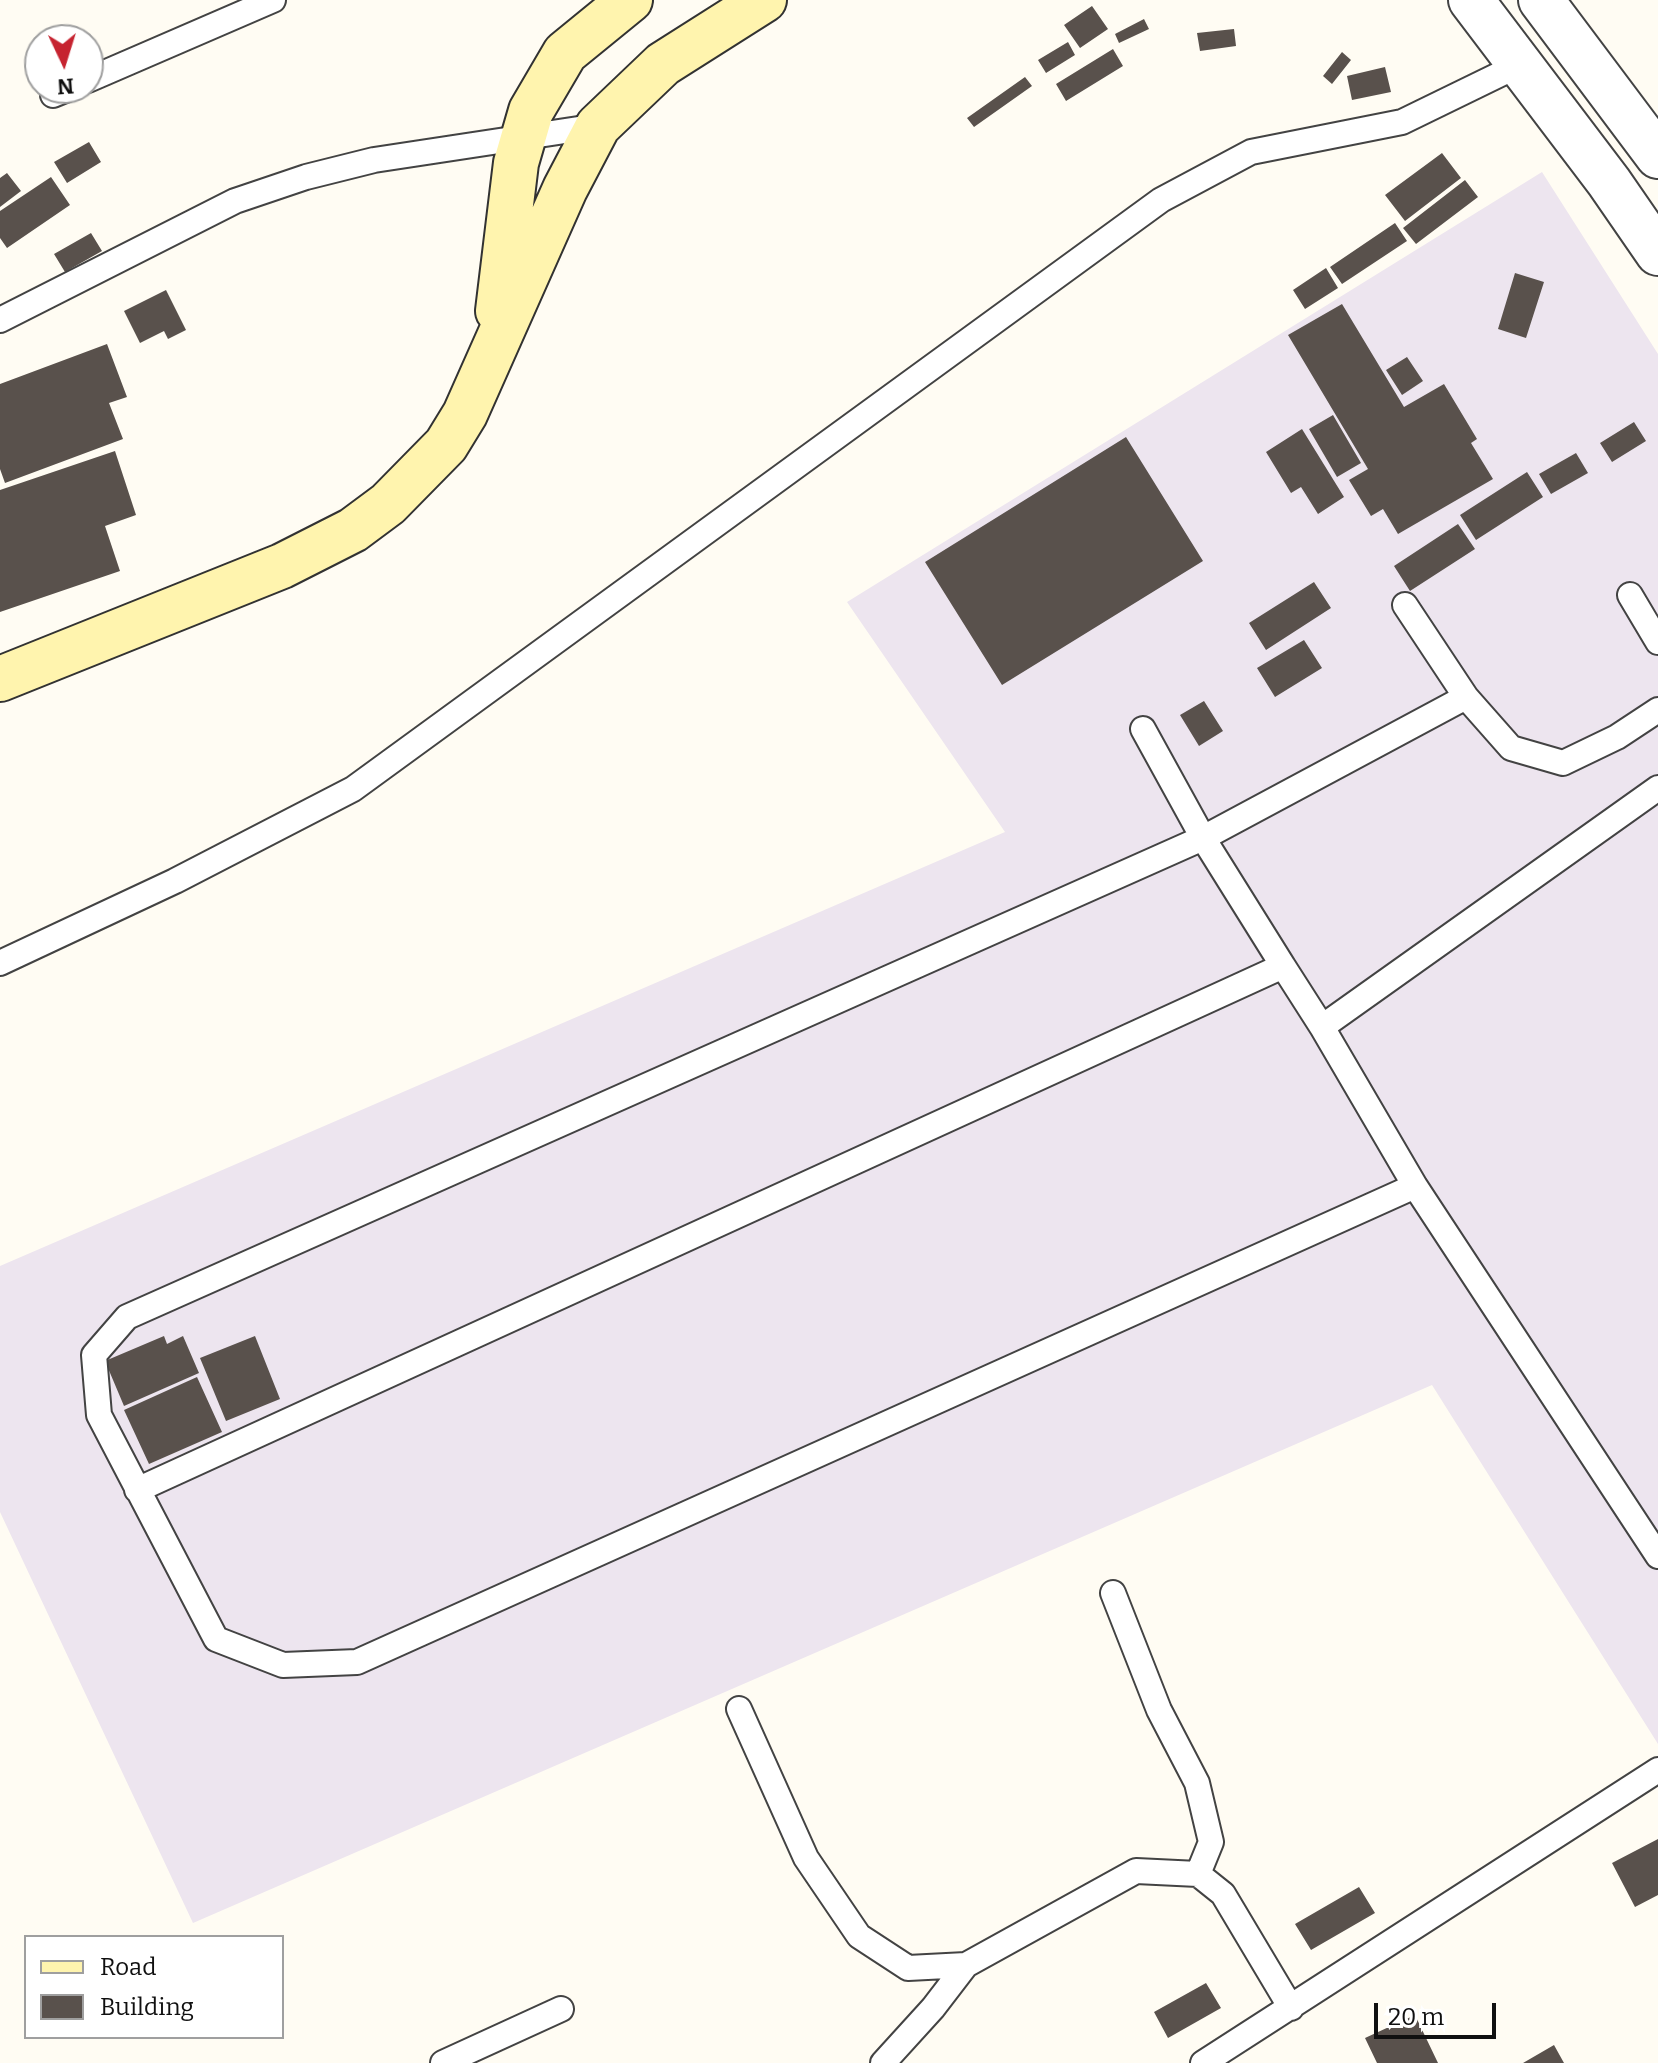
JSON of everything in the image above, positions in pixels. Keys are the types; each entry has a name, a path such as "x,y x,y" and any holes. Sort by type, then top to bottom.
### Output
{"main road":[{"path":"494,349 507,216 531,111 565,53 630,0"},
{"path":"0,679 282,566 353,530 388,504 446,445 465,414 565,189 598,126 663,64 764,0"}],"street":[{"path":"1471,0 1658,253"},
{"path":"1541,0 1656,149"}],"lane":[{"path":"104,73 273,0"},
{"path":"0,963 175,881 353,789 1161,200 1251,152 1402,122 1521,64"},
{"path":"0,320 235,201 306,177 374,160 598,126"},
{"path":"1630,595 1658,642"},
{"path":"1405,605 1466,697 1511,748 1563,763 1617,737 1658,710"},
{"path":"1415,1186 357,1662 283,1665 216,1639 99,1415 94,1355 127,1317 1203,838 1466,697"},
{"path":"1143,729 1203,838 1322,1027 1415,1186 1658,1556"},
{"path":"1322,1027 1658,788"},
{"path":"137,1490 1283,966"},
{"path":"1113,1593 1159,1710 1197,1783 1211,1842 1198,1874"},
{"path":"739,1709 806,1858 859,1936 908,1968 966,1965"},
{"path":"1203,2063 1658,1770"},
{"path":"883,2063 933,2008 966,1965 1136,1871 1198,1874 1223,1894 1291,2008"},
{"path":"443,2063 561,2009"}],"shaded area":[{"path":"1542,172 1658,354 1658,1744 1432,1385 193,1923 0,1512 0,1266 1005,832 847,602"}],"building":[{"path":"1092,6 1108,29 1080,48 1064,25"},
{"path":"1144,19 1149,29 1119,43 1115,34"},
{"path":"1234,29 1236,46 1200,51 1197,33"},
{"path":"1068,42 1075,55 1046,73 1038,60"},
{"path":"1113,49 1123,66 1066,101 1056,84"},
{"path":"1342,52 1351,60 1332,84 1323,76"},
{"path":"1385,67 1391,92 1352,100 1347,76"},
{"path":"1025,77 1032,86 974,127 967,118"},
{"path":"89,142 101,162 67,183 54,162"},
{"path":"1442,153 1461,178 1405,221 1385,195"},
{"path":"7,173 21,191 0,207 0,178"},
{"path":"51,177 70,205 7,248 0,238 0,211"},
{"path":"1465,180 1478,197 1416,244 1403,228"},
{"path":"1395,223 1407,241 1342,284 1330,267"},
{"path":"91,233 102,251 65,272 54,254"},
{"path":"1326,268 1338,288 1305,309 1293,290"},
{"path":"1515,273 1544,282 1526,338 1498,329"},
{"path":"166,290 186,330 168,339 164,331 140,343 124,311"},
{"path":"1342,304 1404,407 1444,384 1477,439 1471,443 1493,479 1398,534 1383,509 1371,516 1349,480 1368,469 1288,335"},
{"path":"107,344 127,397 109,403 123,439 5,483 0,469 0,384"},
{"path":"1407,357 1423,381 1402,395 1386,370"},
{"path":"1333,415 1361,463 1337,477 1309,429"},
{"path":"1634,422 1646,441 1612,462 1600,443"},
{"path":"1302,429 1344,497 1318,514 1301,487 1291,493 1266,452"},
{"path":"1126,437 1203,561 1002,685 925,562"},
{"path":"115,451 136,515 105,526 120,571 0,612 0,490"},
{"path":"1576,453 1588,473 1551,494 1539,474"},
{"path":"1527,472 1543,497 1476,540 1460,515"},
{"path":"1458,524 1475,549 1410,591 1394,566"},
{"path":"1314,582 1331,608 1266,650 1249,623"},
{"path":"1304,640 1322,668 1275,697 1257,668"},
{"path":"1204,701 1223,731 1199,746 1180,715"},
{"path":"164,1336 167,1344 183,1336 199,1373 124,1406 105,1361"},
{"path":"255,1336 280,1399 226,1421 200,1358"},
{"path":"197,1377 222,1432 149,1464 124,1410"},
{"path":"1658,1839 1658,1895 1635,1907 1612,1863"},
{"path":"1359,1887 1375,1913 1311,1950 1295,1924"},
{"path":"1206,1983 1221,2008 1168,2038 1154,2012"},
{"path":"1415,2015 1438,2063 1377,2063 1365,2038"},
{"path":"1554,2045 1564,2063 1523,2063"}]}
